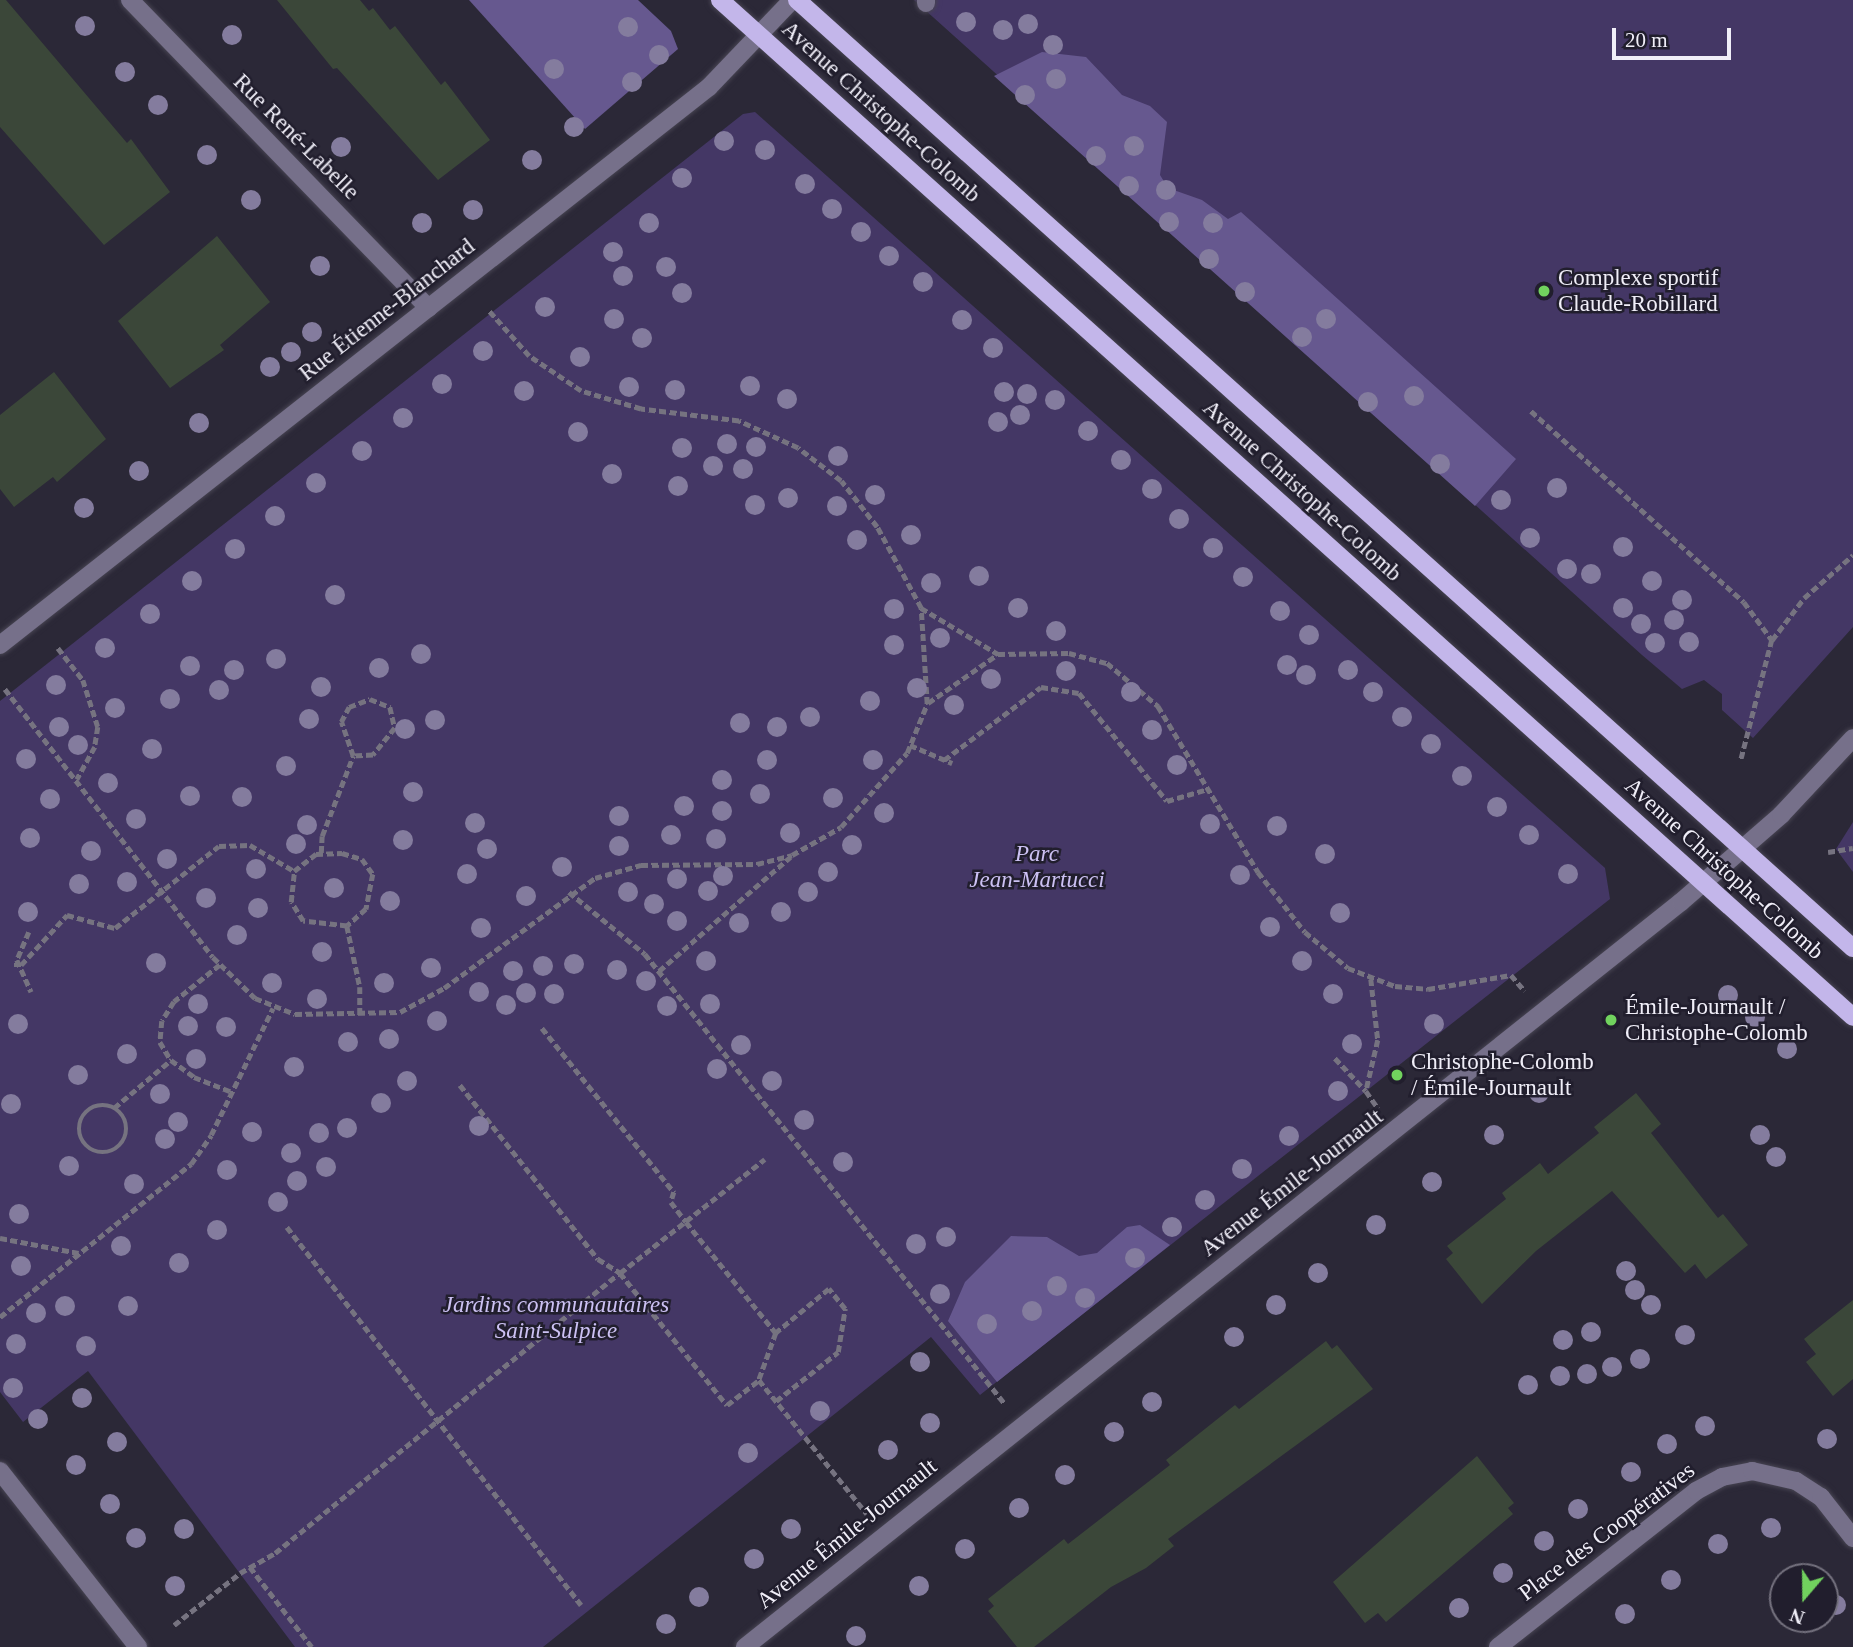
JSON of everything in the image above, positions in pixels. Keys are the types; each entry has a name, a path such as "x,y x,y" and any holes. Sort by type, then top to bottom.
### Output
{"main road":[{"name":"Avenue Christophe-Colomb","path":"720,0 1853,1017"},
{"name":"Avenue Christophe-Colomb","path":"794,0 1853,948"}],"street":[{"name":"Rue René-Labelle","path":"130,0 428,308"},
{"name":"Rue Étienne-Blanchard","path":"0,645 709,87 761,37 794,0"},
{"name":"Avenue Émile-Journault","path":"745,1647 1703,883 1742,849 1853,738"},
{"path":"0,1471 138,1647"},
{"name":"Place des Coopératives","path":"1498,1647 1696,1491 1722,1477 1752,1471 1796,1481 1821,1497 1853,1538"}],"path":[{"path":"5,689 220,965 273,1009 318,1017 360,1016 415,1006 569,892 595,878 641,865 757,864 792,855 821,842 866,804 910,745 927,704 921,608 859,501 798,448 739,421 641,409 581,391 529,356 488,310"},
{"path":"1531,411 1744,602 1772,640"},
{"path":"1741,760 1772,640 1804,598 1853,555"},
{"path":"921,608 998,654 1089,656 1125,674 1158,706 1290,915 1339,961 1371,979 1428,989 1511,975 1516,980"},
{"path":"58,648 83,680 98,727 95,747 77,779"},
{"path":"927,704 998,654"},
{"path":"944,760 1041,687 1079,692 1110,726 1167,801 1208,789"},
{"path":"321,853 330,814 353,756 342,734 344,712 370,699 390,707 396,718 390,739 373,754 353,756"},
{"path":"999,710 1003,716"},
{"path":"910,745 952,763"},
{"path":"16,965 67,915 115,928 206,852 235,842 294,871"},
{"path":"1828,852 1853,848"},
{"path":"321,853 362,859 373,874 371,899 347,926 314,926 295,914 294,871 321,853"},
{"path":"659,971 792,855"},
{"path":"569,892 626,933 659,971 995,1391"},
{"path":"347,926 360,987 360,1016"},
{"path":"16,965 29,932"},
{"path":"16,965 31,992"},
{"path":"220,965 174,1002 162,1021 160,1042 171,1060 194,1077 232,1092"},
{"path":"1335,1058 1367,1094 1378,1040 1371,979"},
{"path":"0,1317 191,1164 232,1092 273,1009"},
{"path":"542,1028 674,1192 671,1202 776,1333"},
{"path":"114,1108 140,1081 171,1060"},
{"path":"460,1085 598,1259 620,1273 727,1405 759,1380 776,1333 829,1289 845,1309 838,1352 776,1401"},
{"path":"95,1106 114,1108 127,1123 123,1143 111,1152 92,1150 80,1135 81,1120 95,1106"},
{"path":"174,1625 250,1567 275,1553 765,1159"},
{"path":"287,1227 581,1605"},
{"path":"0,1238 80,1253"},
{"path":"759,1380 856,1501"},
{"path":"250,1567 312,1647"}],"green space":[{"name":"Complexe sportif Claude-Robillard","path":"914,0 1853,0 1853,627 1753,738 1722,710 1722,694 1704,680 1682,689 1642,655"},
{"name":"Parc Jean-Martucci","path":"755,112 1605,868 1610,899 980,1395 931,1337 543,1647 295,1647 88,1371 23,1422 0,1392 0,701 743,114"},
{"path":"1853,822 1853,872 1836,849"}],"shaded area":[{"path":"469,0 638,0 671,31 678,49 585,129"},
{"path":"1042,52 1086,57 1122,95 1150,106 1167,122 1160,175 1168,188 1202,200 1228,219 1241,212 1516,459 1475,506 994,76"},
{"path":"1140,1225 1170,1245 997,1382 948,1321 965,1282 1011,1236 1047,1237 1079,1256 1097,1253 1127,1227"}],"building":[{"path":"0,0 6,0 127,143 131,139 170,192 104,245 0,127"},
{"path":"277,0 360,0 369,11 373,8 390,30 395,26 441,85 445,81 490,140 438,180 337,68 333,69"},
{"path":"217,236 270,302 220,345 224,350 170,388 118,321"},
{"path":"54,372 106,439 57,482 53,477 14,507 0,489 0,415"},
{"path":"1636,1093 1661,1124 1651,1133 1718,1218 1723,1214 1748,1245 1706,1279 1695,1264 1685,1273 1612,1191 1536,1251 1482,1304 1446,1259 1453,1253 1447,1246 1506,1199 1502,1193 1540,1163 1548,1174 1599,1133 1594,1127"},
{"path":"1853,1300 1853,1379 1833,1396 1806,1362 1816,1354 1804,1339"},
{"path":"1326,1341 1332,1349 1337,1345 1373,1389 1168,1539 1174,1546 1146,1568 1111,1587 1034,1647 1017,1647 988,1611 994,1606 988,1599 1064,1539 1068,1544 1170,1465 1166,1460 1235,1405 1239,1409"},
{"path":"1477,1456 1514,1503 1508,1508 1513,1514 1386,1622 1378,1613 1365,1623 1333,1582"}],"place":[{"name":"Complexe sportif Claude-Robillard","path":"1544,291"},
{"name":"Émile-Journault / Christophe-Colomb","path":"1611,1020"},
{"name":"Christophe-Colomb / Émile-Journault","path":"1397,1075"}],"park label":[{"name":"Jardins communautaires Saint-Sulpice","path":"556,1318"}]}
